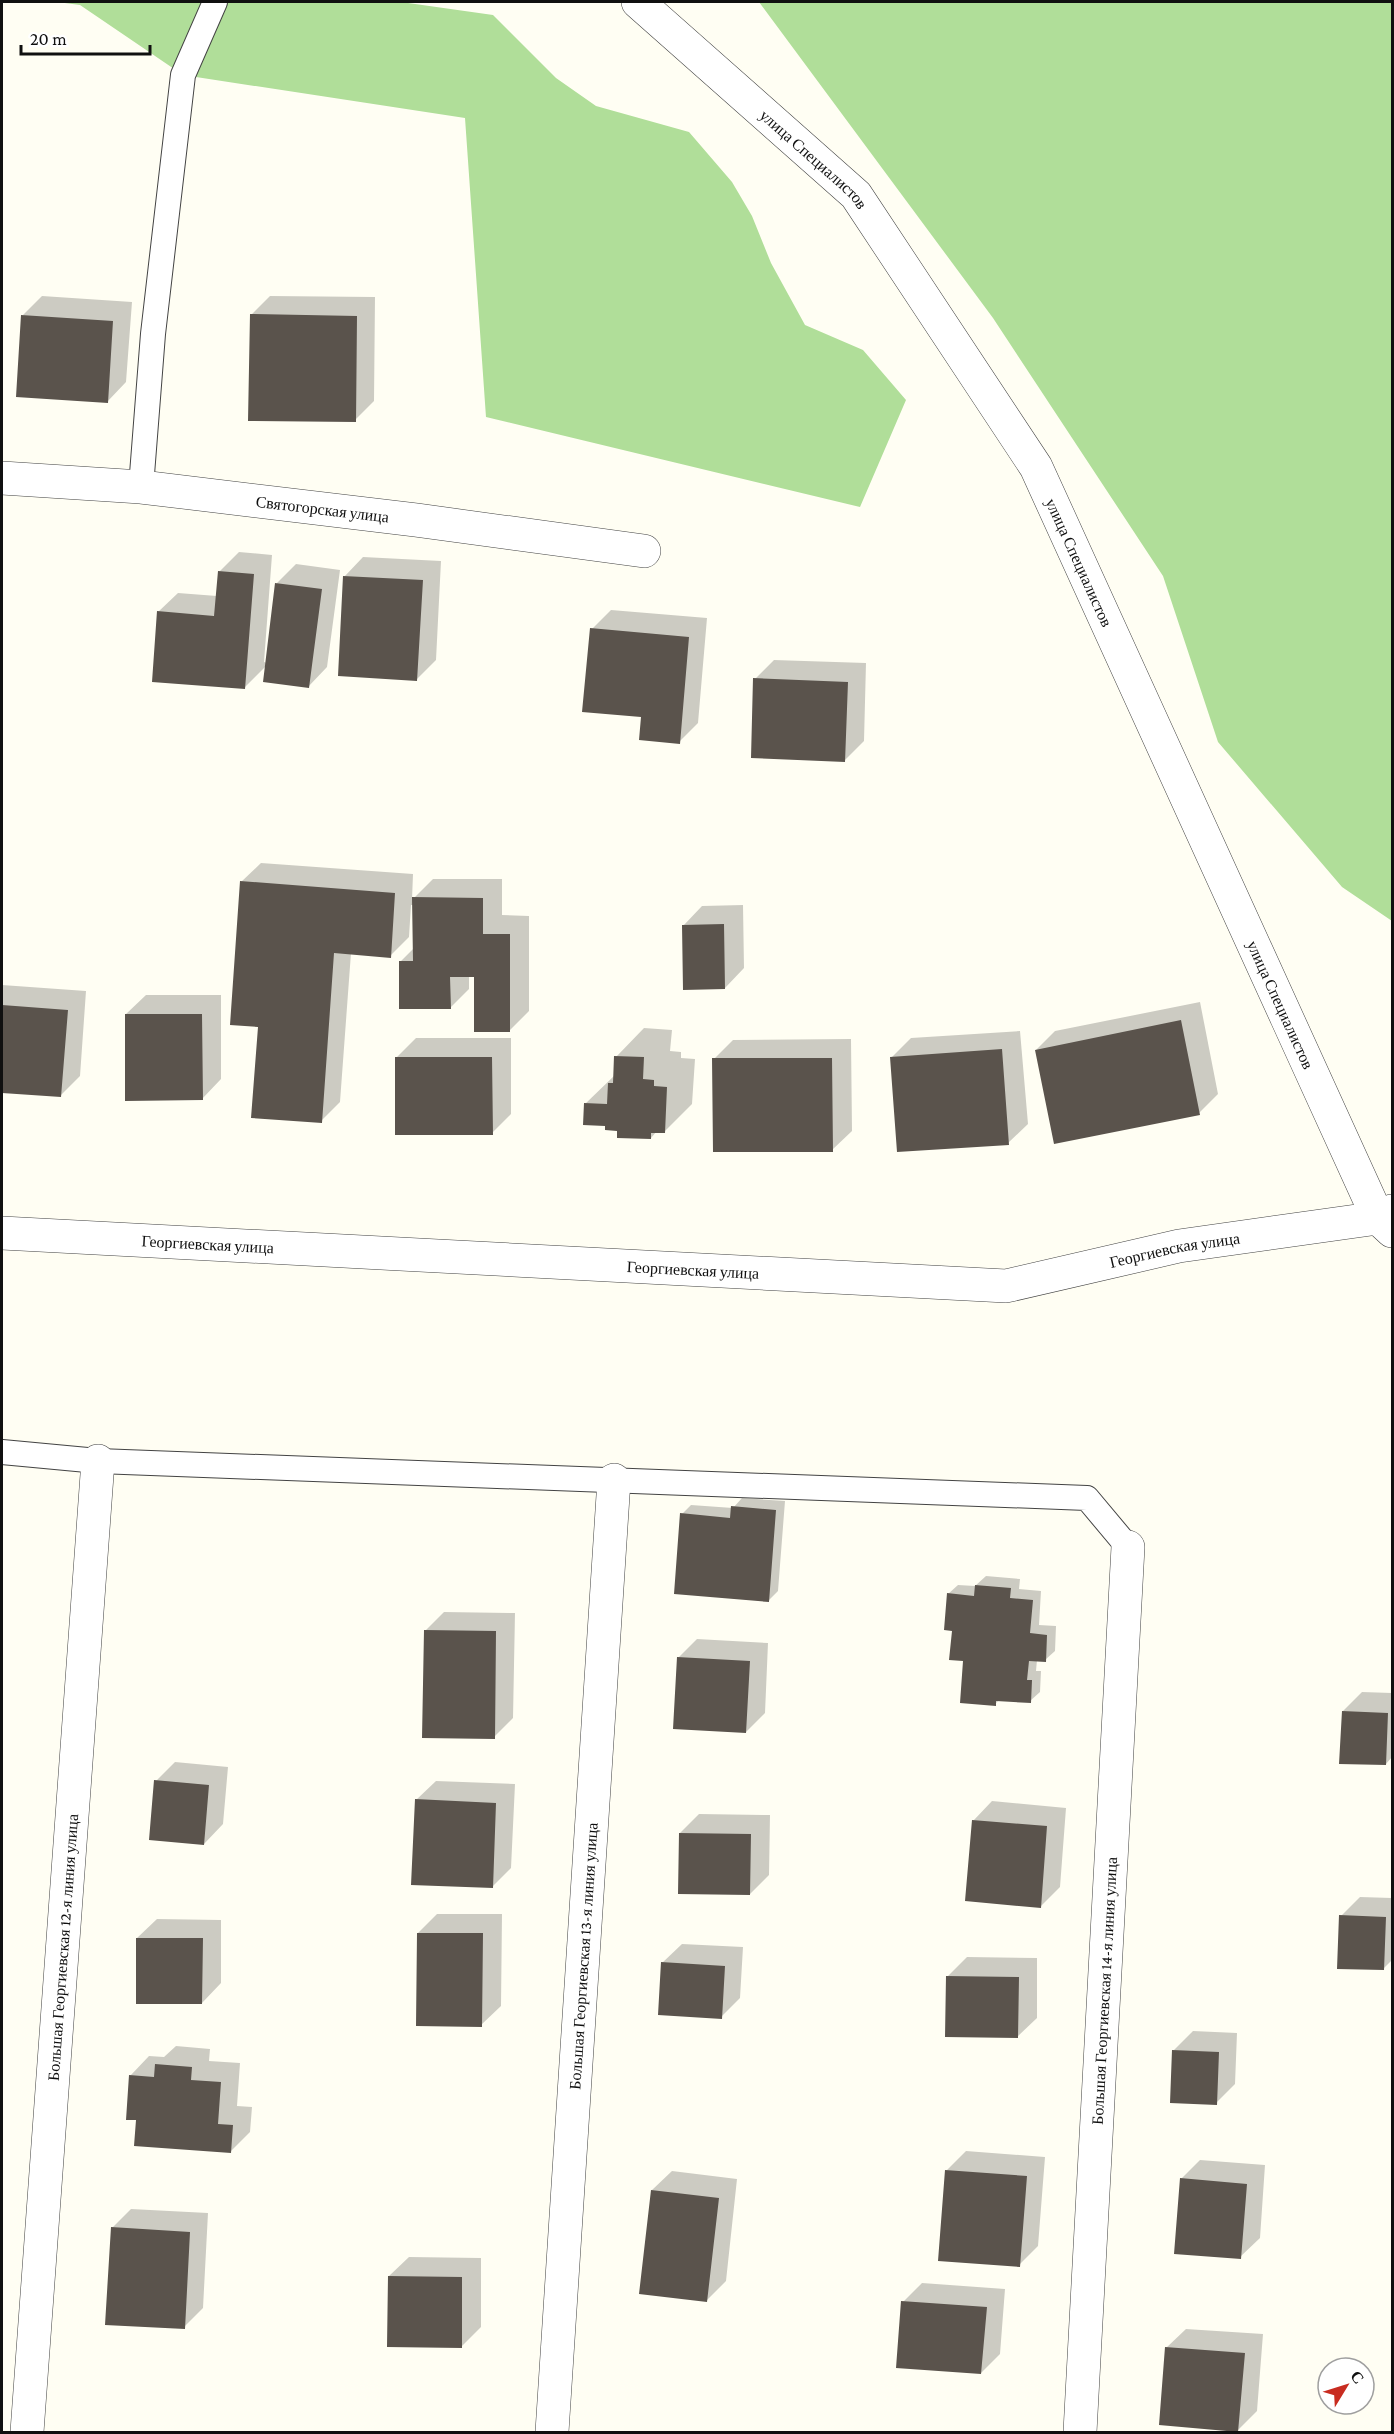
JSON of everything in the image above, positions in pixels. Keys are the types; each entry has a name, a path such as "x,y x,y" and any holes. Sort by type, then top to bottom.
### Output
{"street":[{"name":"улица Специалистов","path":"638,2 855,195 1036,467 1388,1220"},
{"name":"Святогорская улица","path":"2,478 141,487 416,520 644,551"},
{"name":"Георгиевская улица","path":"2,1233 1006,1286 1179,1246 1388,1220"},
{"name":"Большая Георгиевская 12-я линия улица","path":"27,2433 98,1461"},
{"name":"Большая Георгиевская 13-я линия улица","path":"552,2433 614,1480"},
{"name":"Большая Георгиевская 14-я линия улица","path":"1080,2433 1128,1547"}],"lane":[{"path":"141,487 153,334 183,75 215,2"},
{"path":"2,1452 98,1461 1087,1498 1128,1547"}],"green space":[{"path":"57,2 401,2 493,15 556,78 596,106 689,132 732,182 752,216 771,263 805,325 863,350 906,400 860,507 486,417 465,118 183,75 80,5"},
{"path":"759,2 1392,2 1392,921 1342,887 1218,742 1163,576 993,318"}],"building":[{"path":"250,314 357,316 356,422 248,421"},
{"path":"21,315 113,321 108,403 16,397"},
{"path":"218,571 254,574 245,689 152,682 157,611 214,616"},
{"path":"343,576 423,580 417,681 338,676"},
{"path":"275,583 322,589 309,688 263,682"},
{"path":"590,628 689,637 680,744 639,740 641,717 582,712"},
{"path":"753,678 848,682 845,762 751,758"},
{"path":"240,881 395,893 391,958 334,953 322,1123 251,1118 258,1027 230,1025"},
{"path":"412,897 483,898 483,934 510,934 510,1032 474,1032 474,977 450,977 451,1009 399,1009 399,961 413,961"},
{"path":"724,924 725,989 683,990 682,925"},
{"path":"2,1005 68,1010 61,1097 2,1093"},
{"path":"125,1014 202,1014 203,1100 125,1101"},
{"path":"1181,1020 1200,1115 1054,1144 1035,1050"},
{"path":"1002,1049 1009,1145 897,1152 890,1057"},
{"path":"614,1056 644,1057 643,1079 654,1080 654,1086 667,1087 665,1133 651,1133 651,1139 617,1138 617,1131 605,1130 605,1126 583,1125 584,1103 607,1104 608,1083 613,1083"},
{"path":"395,1057 492,1057 493,1135 395,1135"},
{"path":"712,1058 832,1058 833,1152 713,1152"},
{"path":"731,1506 776,1510 769,1602 674,1594 680,1513 730,1518"},
{"path":"975,1585 1011,1588 1010,1598 1033,1600 1030,1633 1047,1635 1046,1662 1029,1661 1027,1680 1032,1680 1031,1703 996,1701 996,1706 960,1703 963,1661 949,1660 952,1631 944,1630 947,1593 974,1596"},
{"path":"424,1630 496,1631 495,1739 422,1738"},
{"path":"677,1657 750,1661 746,1733 673,1729"},
{"path":"1342,1711 1388,1713 1386,1765 1339,1764"},
{"path":"154,1780 209,1785 204,1845 149,1840"},
{"path":"415,1799 496,1803 493,1888 411,1885"},
{"path":"972,1820 1047,1826 1041,1908 965,1901"},
{"path":"679,1833 751,1834 750,1895 678,1894"},
{"path":"1339,1915 1386,1917 1384,1970 1337,1969"},
{"path":"417,1933 483,1933 482,2027 416,2026"},
{"path":"136,1938 203,1938 202,2004 136,2004"},
{"path":"661,1962 725,1966 722,2019 658,2015"},
{"path":"946,1976 1019,1977 1018,2038 945,2037"},
{"path":"1172,2050 1219,2052 1217,2105 1170,2103"},
{"path":"155,2064 192,2067 191,2080 221,2082 218,2124 233,2125 231,2153 134,2146 136,2120 126,2120 129,2075 154,2077"},
{"path":"945,2170 1027,2176 1020,2267 938,2261"},
{"path":"1180,2178 1247,2184 1241,2259 1174,2254"},
{"path":"651,2190 719,2198 707,2302 639,2294"},
{"path":"111,2227 190,2232 185,2329 105,2325"},
{"path":"388,2276 462,2277 462,2348 387,2347"},
{"path":"901,2301 987,2307 981,2374 896,2368"},
{"path":"1165,2347 1245,2353 1238,2432 1159,2425"}]}
